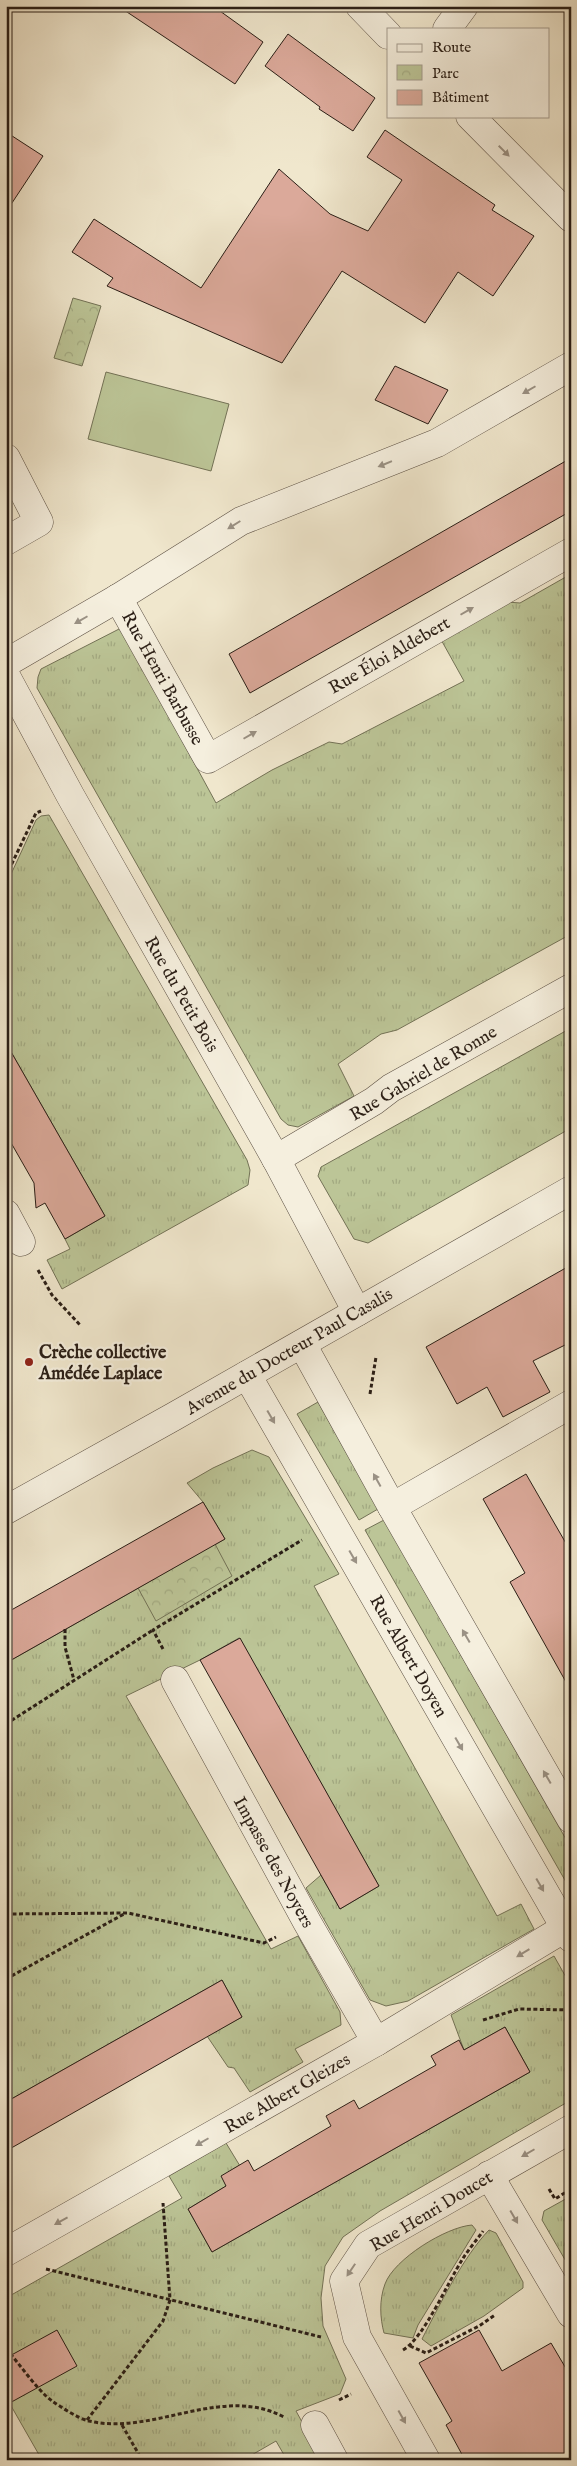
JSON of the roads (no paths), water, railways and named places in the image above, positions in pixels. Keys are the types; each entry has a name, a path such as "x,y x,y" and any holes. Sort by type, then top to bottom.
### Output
{"street":[{"path":"360,6 387,34"},
{"path":"449,28 464,6"},
{"path":"472,118 571,218"},
{"path":"6,663 118,598 241,521 437,443 571,366"},
{"path":"6,458 39,522 6,541"},
{"name":"Rue Éloi Aldebert","path":"208,759 571,552"},
{"name":"Rue Henri Barbusse","path":"118,598 208,759"},
{"name":"Rue du Petit Bois","path":"6,676 70,795 276,1159 357,1312"},
{"name":"Rue Gabriel de Ronne","path":"276,1159 374,1102 390,1088 571,988"},
{"name":"Avenue du Docteur Paul Casalis","path":"6,1510 571,1190"},
{"path":"6,1214 22,1242"},
{"path":"302,1344 392,1507 571,1819"},
{"name":"Rue Albert Doyen","path":"246,1375 334,1523 568,1933"},
{"path":"392,1507 571,1404"},
{"name":"Impasse des Noyers","path":"175,1680 307,1922 376,2042"},
{"name":"Rue Albert Gleizes","path":"6,2252 568,1933"},
{"name":"Rue Henri Doucet","path":"426,2460 357,2337 344,2281 368,2245 571,2129"},
{"path":"489,2175 571,2314"},
{"path":"302,2422 334,2460"}],"place":[{"name":"Crèche collective Amédée Laplace","path":"29,1362"}]}
